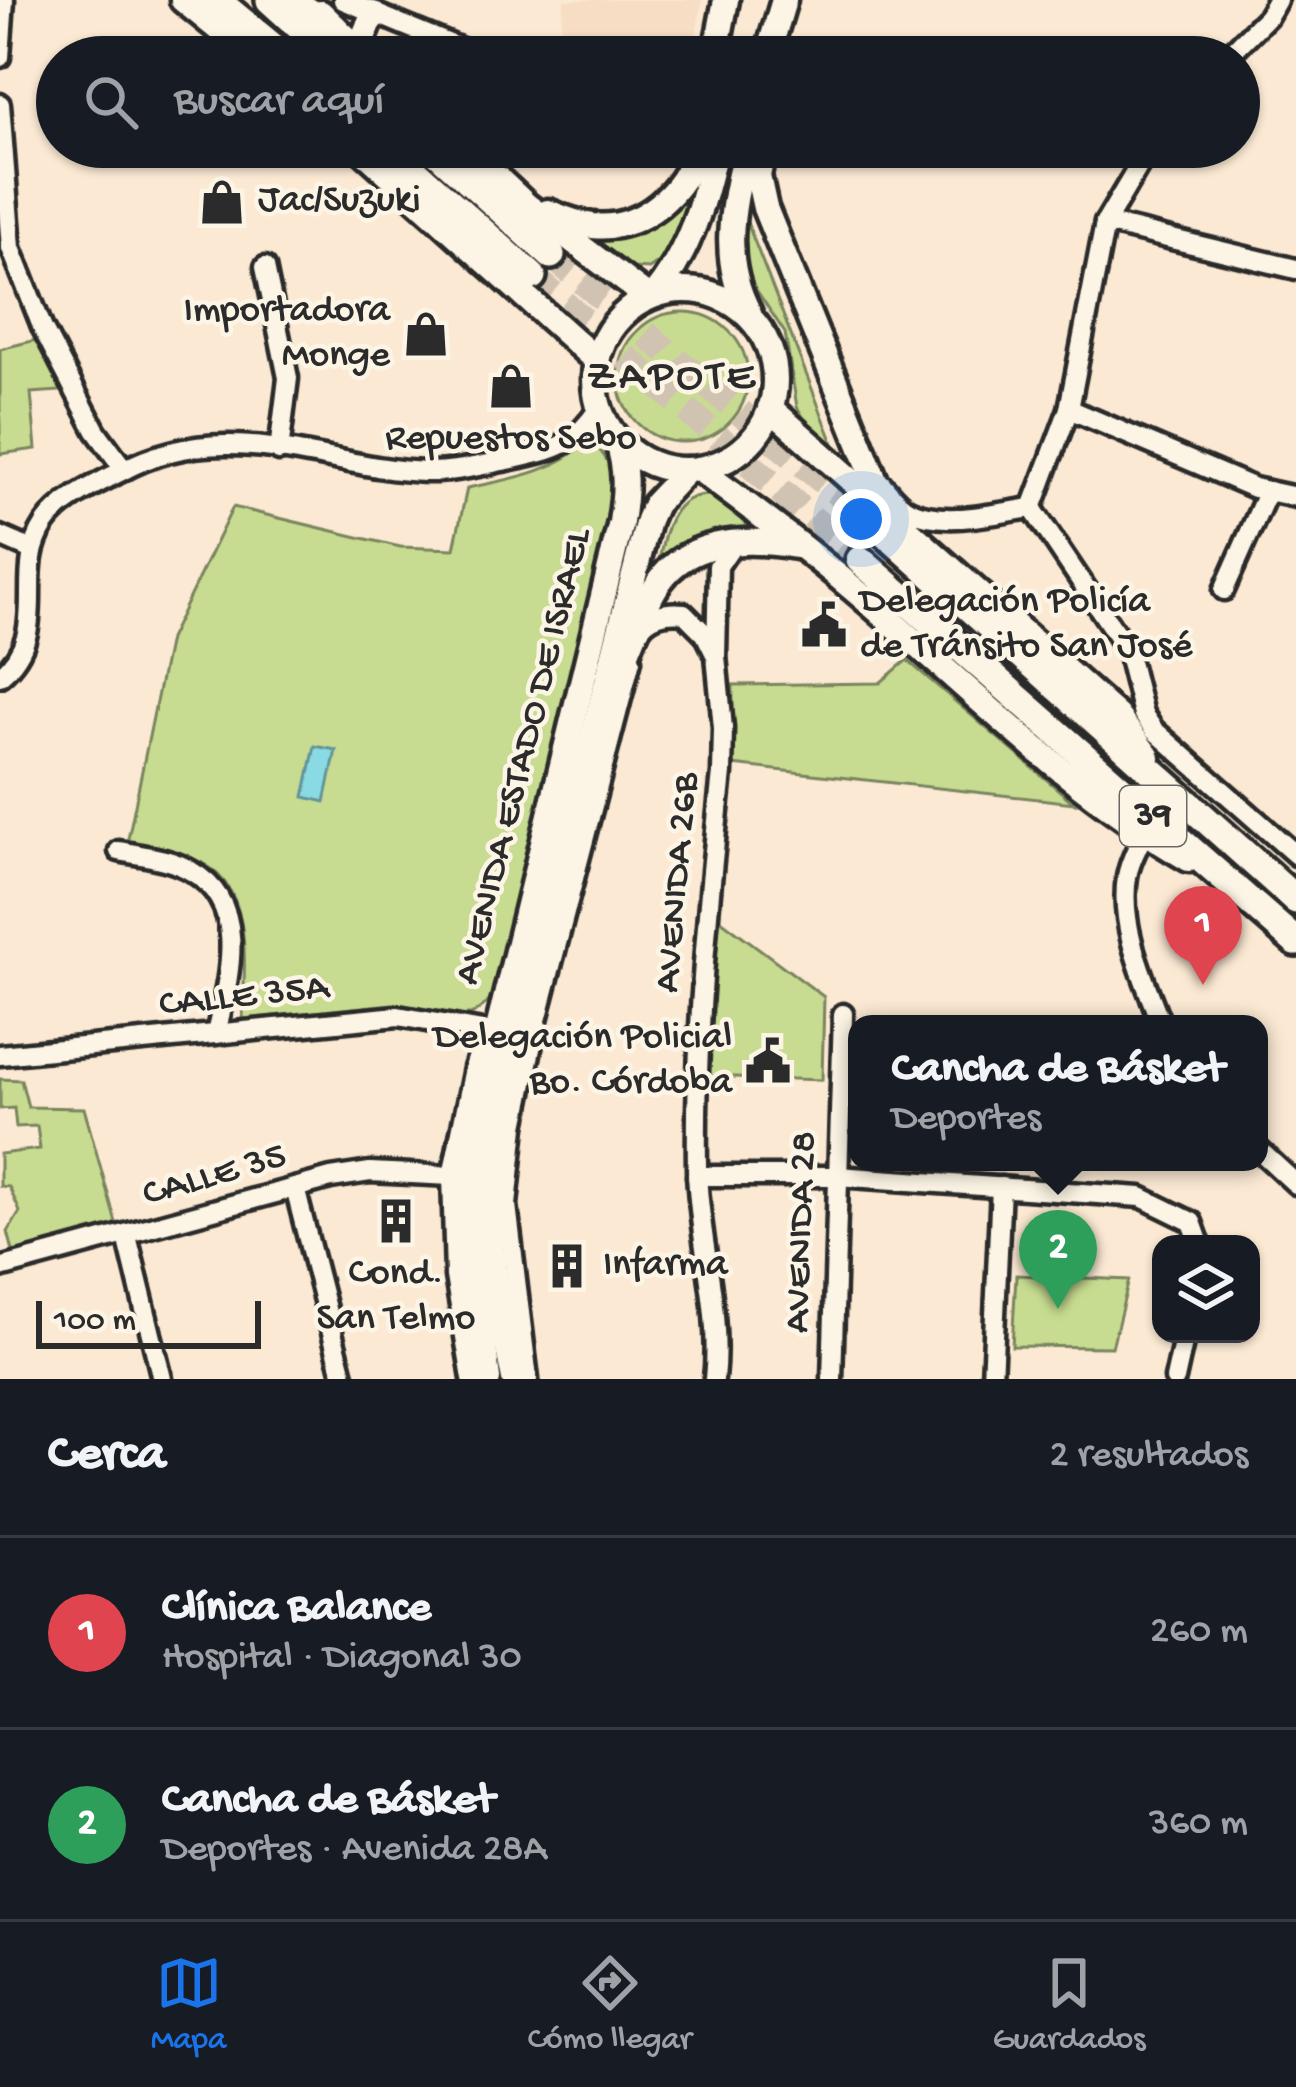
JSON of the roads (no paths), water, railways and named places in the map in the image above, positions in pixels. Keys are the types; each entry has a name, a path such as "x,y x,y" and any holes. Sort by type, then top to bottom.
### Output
{"highway":[{"path":"202,0 232,36"},
{"path":"216,0 260,36"},
{"path":"270,0 324,36"},
{"path":"289,0 333,27"},
{"path":"415,168 542,266 451,168"},
{"name":"39","path":"887,525 1296,900"},
{"name":"39","path":"860,560 1296,941"}],"main road":[{"path":"183,0 227,36"},
{"path":"309,0 340,36"},
{"path":"719,36 726,0"},
{"path":"734,36 737,0"},
{"path":"773,36 784,0"},
{"path":"789,36 798,0"},
{"path":"364,36 373,14"},
{"path":"382,168 597,361"},
{"path":"486,168 526,205 651,296 691,289 714,294 753,321"},
{"path":"526,205 589,226 625,222 652,210 678,188 690,168"},
{"path":"710,168 692,237 651,296 609,330 597,361 599,408 617,439 656,466 693,470 743,449 770,408 773,362 741,298 728,242 742,168"},
{"path":"760,168 765,208 887,525"},
{"path":"770,408 887,525"},
{"name":"AVENIDA ESTADO DE ISRAEL","path":"488,1379 468,1220 474,1128 621,522 625,463 617,439"},
{"path":"693,470 801,547 1076,783 1144,833 1233,885"},
{"name":"AVENIDA ESTADO DE ISRAEL","path":"514,1379 493,1265 490,1220 494,1148 518,1025 648,520 656,504 693,470"},
{"path":"595,721 653,592 677,564 710,546 735,541 801,547"}],"street":[{"path":"0,57 4,0"},
{"path":"343,0 428,36"},
{"path":"1248,36 1277,0"},
{"path":"0,104 5,248 96,430 124,470"},
{"path":"1032,508 1069,409 1105,223 1138,168"},
{"path":"1105,223 1296,269"},
{"path":"265,267 288,378 279,451"},
{"path":"0,676 24,650 32,550 46,520 124,470 192,447 229,445 364,466 429,472 462,469 561,446 580,435 599,408"},
{"path":"1069,409 1268,491 1296,497"},
{"path":"868,469 900,504 918,513 975,516 1032,508"},
{"path":"1223,590 1268,491"},
{"path":"1032,508 1127,650 1143,714 1154,730 1296,855"},
{"path":"0,536 32,550"},
{"name":"AVENIDA 26B","path":"714,1379 718,1345 698,1176 697,1078 722,773 716,656 718,566 735,541"},
{"path":"528,1379 508,1205 514,1126 537,1020 640,627 657,615 684,613 705,634 716,656"},
{"path":"1144,833 1127,873 1125,903 1158,1015"},
{"path":"119,851 192,871 224,906 231,933 230,964 216,1034"},
{"name":"AVENIDA 28","path":"832,1379 843,1014"},
{"name":"CALLE 35A","path":"0,1054 398,1016 494,1033"},
{"path":"472,1379 455,1276 452,1176 474,1068 482,1046 494,1033"},
{"path":"1268,1158 1296,1184"},
{"name":"CALLE 35","path":"0,1268 370,1172 452,1176"},
{"path":"698,1176 837,1176 1141,1197 1192,1222 1197,1235"},
{"path":"992,1379 1001,1187"},
{"path":"295,1188 344,1379"},
{"path":"127,1236 162,1379"},
{"path":"1175,1379 1183,1343"}],"water":[{"path":"315,746 336,750 325,802 304,797"}],"tunnel":[{"path":"551,255 883,531"},
{"path":"532,276 860,560"}],"place":[{"name":"Jac/Suzuki","path":"222,202"},
{"name":"Importadora Monge","path":"426,334"},
{"name":"Repuestos Sebo","path":"511,386"},
{"name":"Delegación Policía de Tránsito San José","path":"824,625"},
{"name":"Clínica Balance","path":"1203,985"},
{"name":"Delegación Policial Bo. Córdoba","path":"768,1061"},
{"name":"Cond. San Telmo","path":"396,1221"},
{"name":"Infarma","path":"567,1266"},
{"name":"Cancha de Básket","path":"1058,1309"}],"district":[{"name":"ZAPOTE","path":"672,378"}]}
